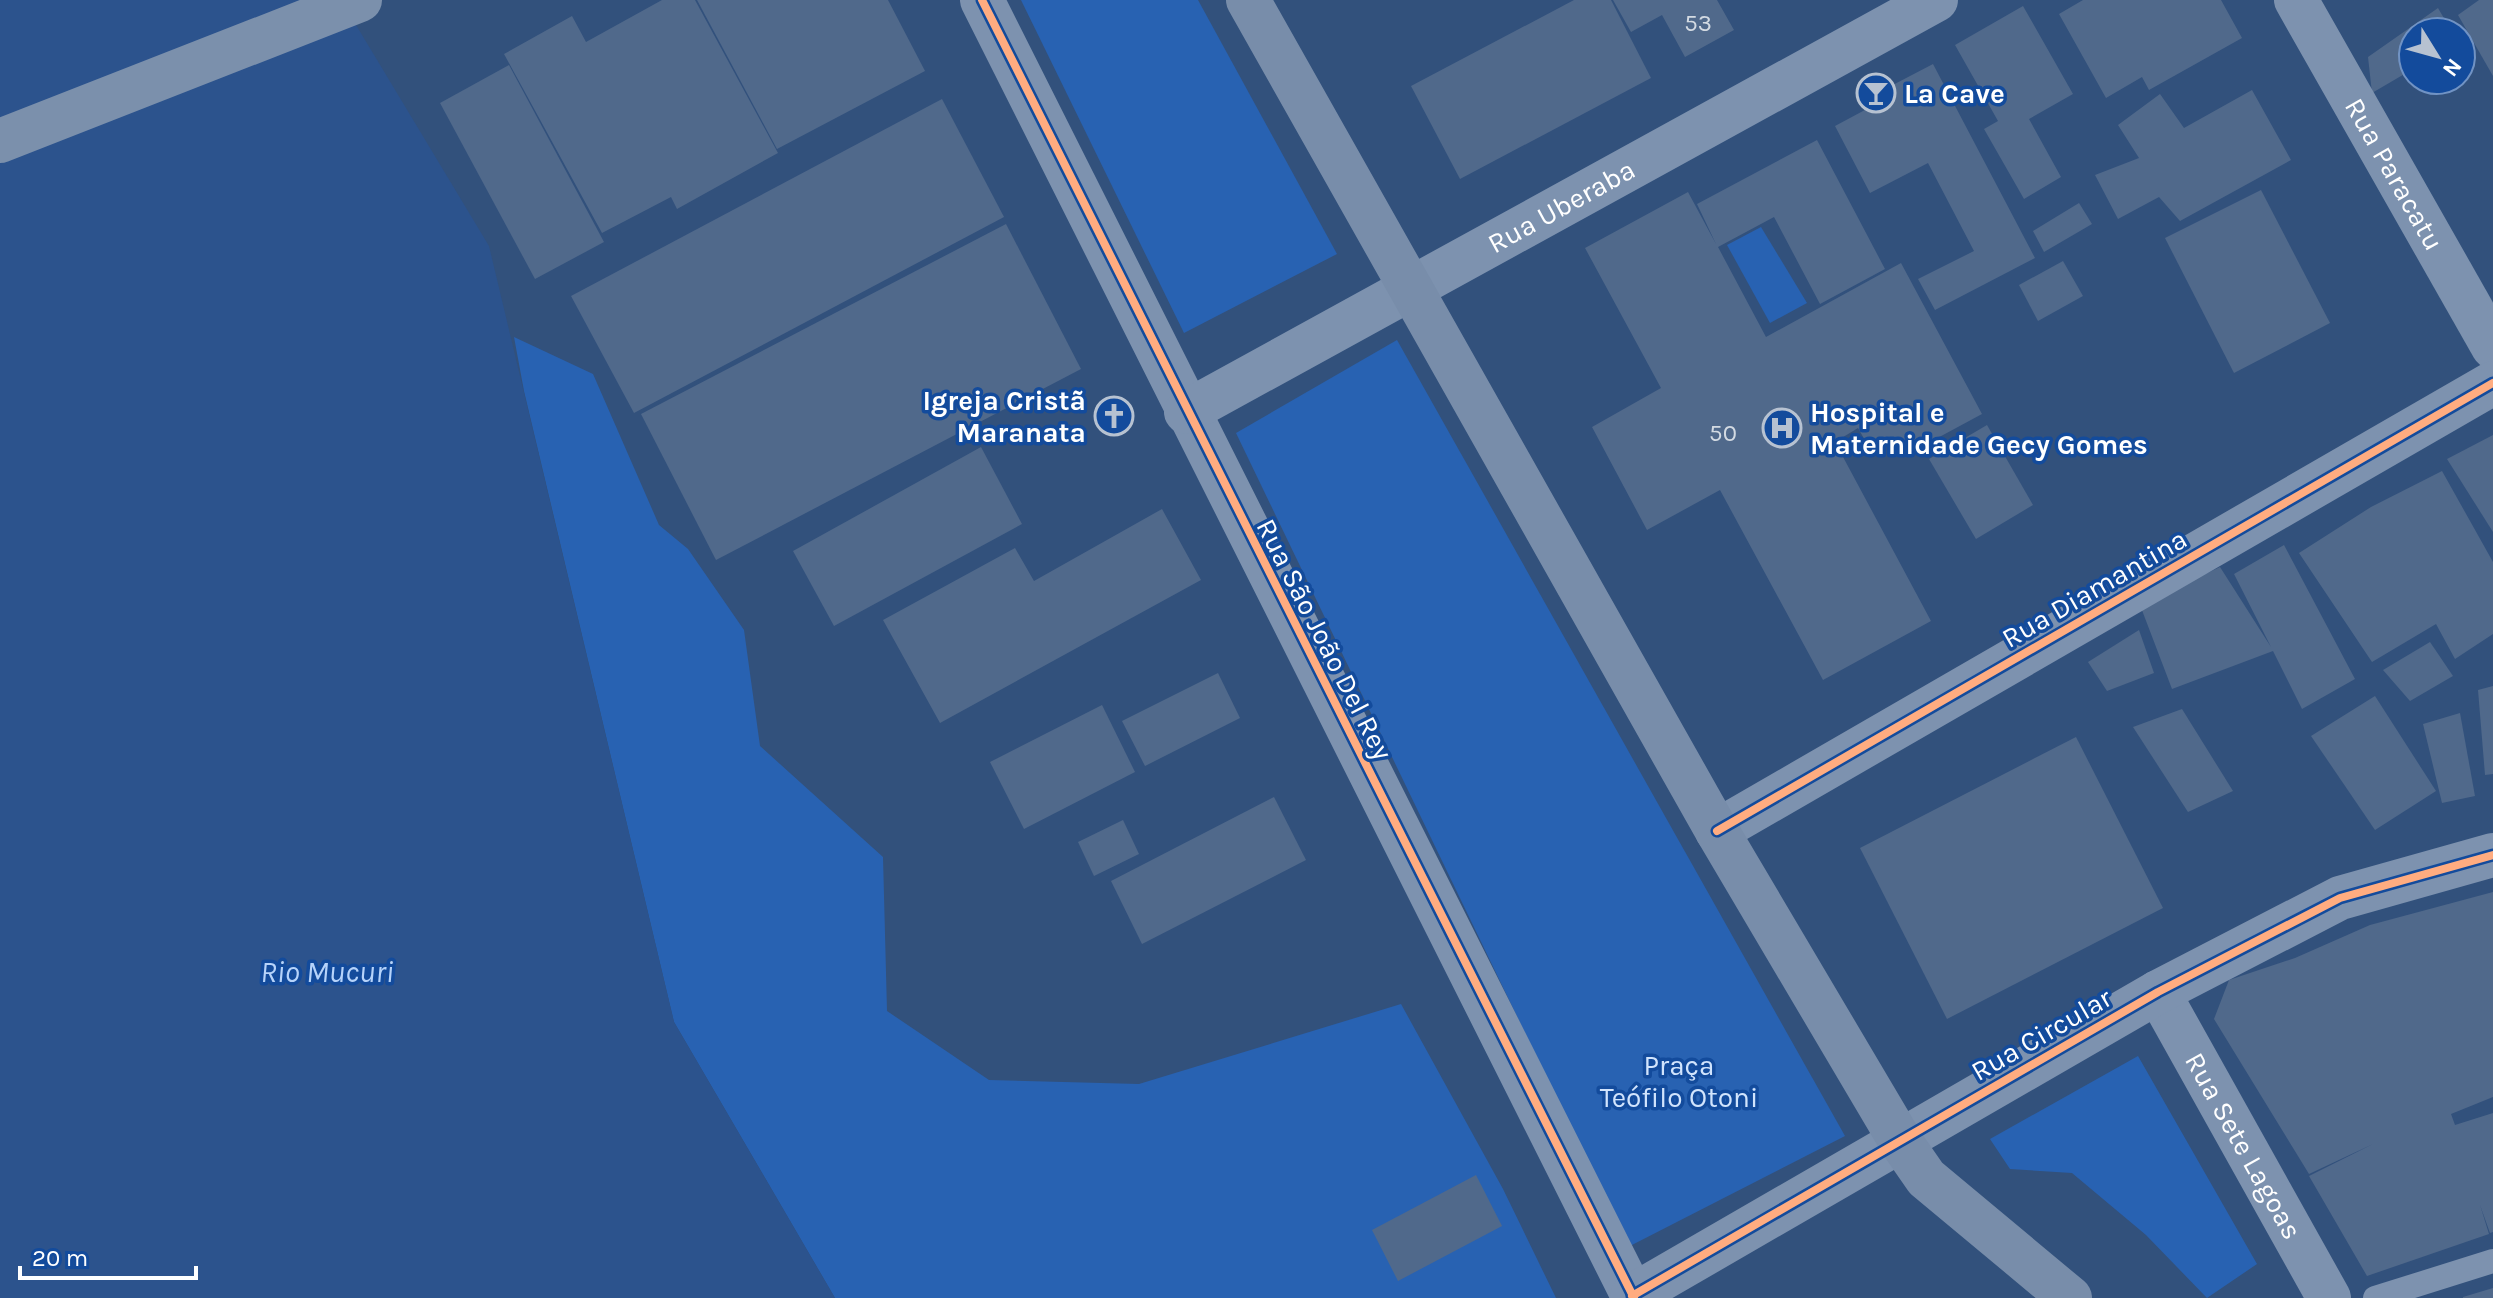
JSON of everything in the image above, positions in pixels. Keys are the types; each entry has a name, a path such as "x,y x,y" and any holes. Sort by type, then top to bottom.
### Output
{"main road":[{"path":"0,141 360,0"},
{"path":"1248,0 1717,831 1901,1142 1926,1178 2070,1298"}],"street":[{"name":"Rua São João Del Rey","path":"982,0 1186,412 1633,1297"},
{"name":"Rua Uberaba","path":"1186,412 1936,0"},
{"name":"Rua Paracatu","path":"2296,0 2493,347"},
{"name":"Rua Diamantina","path":"1717,831 2493,383"},
{"name":"Rua Circular","path":"1633,1297 2158,992 2340,898 2493,855"},
{"name":"Rua Sete Lagoas","path":"2158,992 2329,1298"}],"lane":[{"path":"2375,1298 2493,1261"}],"green space":[{"path":"1021,0 1198,0 1337,254 1184,333"},
{"path":"1761,227 1807,303 1770,323 1727,245"},
{"path":"514,337 593,374 659,525 688,549 744,630 760,746 883,857 887,1011 989,1080 1139,1084 1401,1004 1503,1189 1556,1298 835,1298 674,1022 524,391"},
{"name":"Praça Teófilo Otoni","path":"1397,340 1845,1136 1628,1247 1236,433"},
{"path":"2138,1056 2257,1264 2207,1298 2146,1235 2072,1173 2010,1169 1990,1139"}],"water":[{"name":"Rio Mucuri","path":"0,0 341,0 489,246 674,1022 835,1298 0,1298"}],"building":[{"path":"662,0 695,0 778,153 677,209 671,197 602,233 504,54 572,16 586,42"},
{"path":"697,0 888,0 925,71 777,149"},
{"path":"1574,0 1611,0 1651,78 1460,179 1411,86"},
{"path":"1613,0 1717,0 1734,30 1685,57 1662,15 1631,32"},
{"path":"2083,0 2221,0 2242,38 2149,90 2142,77 2106,98 2059,14"},
{"path":"2479,0 2493,0 2493,76 2477,48 2477,16 2458,15"},
{"path":"2023,6 2073,94 2029,119 2061,177 2024,199 1984,129 1998,121 1955,45"},
{"path":"2438,8 2443,16 2427,16"},
{"path":"2397,37 2397,78 2372,93 2368,57"},
{"path":"1933,64 2035,258 1935,310 1918,279 1974,251 1928,163 1870,193 1835,126 1891,96 1887,88"},
{"path":"509,65 604,242 535,279 440,103"},
{"path":"2252,90 2291,160 2180,221 2159,197 2118,219 2095,175 2139,158 2118,125 2160,94 2184,128"},
{"path":"942,99 1004,217 634,413 571,296"},
{"path":"1817,140 1885,269 1820,304 1774,217 1718,247 1766,337 1901,263 1982,414 1906,455 1896,437 1871,451 1858,428 1835,442 1931,621 1823,680 1720,490 1647,530 1592,427 1661,388 1585,248 1688,192 1716,244 1697,204"},
{"path":"2261,190 2330,323 2234,373 2165,238"},
{"path":"2079,203 2092,224 2044,252 2033,231"},
{"path":"1006,224 1081,369 716,560 641,414"},
{"path":"2063,261 2083,296 2038,321 2019,285"},
{"path":"1987,425 2033,505 1976,539 1929,459"},
{"path":"2493,435 2493,532 2447,459"},
{"path":"981,447 1022,524 834,626 793,551"},
{"path":"2442,471 2493,562 2493,634 2455,659 2436,624 2372,662 2299,553 2371,507"},
{"path":"1162,509 1201,580 940,723 883,620 1015,548 1034,581"},
{"path":"2284,545 2355,679 2302,709 2273,651 2172,689 2140,605 2220,567 2271,647 2234,574"},
{"path":"2139,630 2154,673 2107,691 2088,662"},
{"path":"2430,642 2453,676 2410,701 2383,670"},
{"path":"1218,673 1240,718 1145,766 1122,721"},
{"path":"2493,686 2493,774 2485,775 2478,690"},
{"path":"2375,696 2436,791 2375,830 2311,736"},
{"path":"1102,705 1135,772 1024,829 990,762"},
{"path":"2182,709 2233,791 2188,812 2133,727"},
{"path":"2460,713 2475,796 2442,803 2423,724"},
{"path":"2076,737 2163,908 1947,1019 1860,848"},
{"path":"1274,797 1306,860 1142,944 1111,881"},
{"path":"1123,820 1139,854 1094,876 1078,842"},
{"path":"2493,892 2493,1097 2451,1114 2455,1125 2493,1113 2493,1232 2490,1233 2480,1205 2489,1234 2367,1276 2309,1176 2373,1144 2309,1174 2214,1019 2229,980 2295,958 2370,925"},
{"path":"1476,1175 1502,1226 1398,1281 1372,1230"},
{"path":"2493,1288 2493,1298 2463,1298 2463,1297"}],"cycle path":[{"path":"982,0 1634,1298"},
{"path":"1717,831 2493,383"},
{"path":"1632,1296 2158,992 2340,898 2493,855"}],"place":[{"name":"La Cave","path":"1876,93"},
{"name":"Igreja Cristã Maranata","path":"1114,416"},
{"name":"Hospital e Maternidade Gecy Gomes","path":"1782,428"}]}
